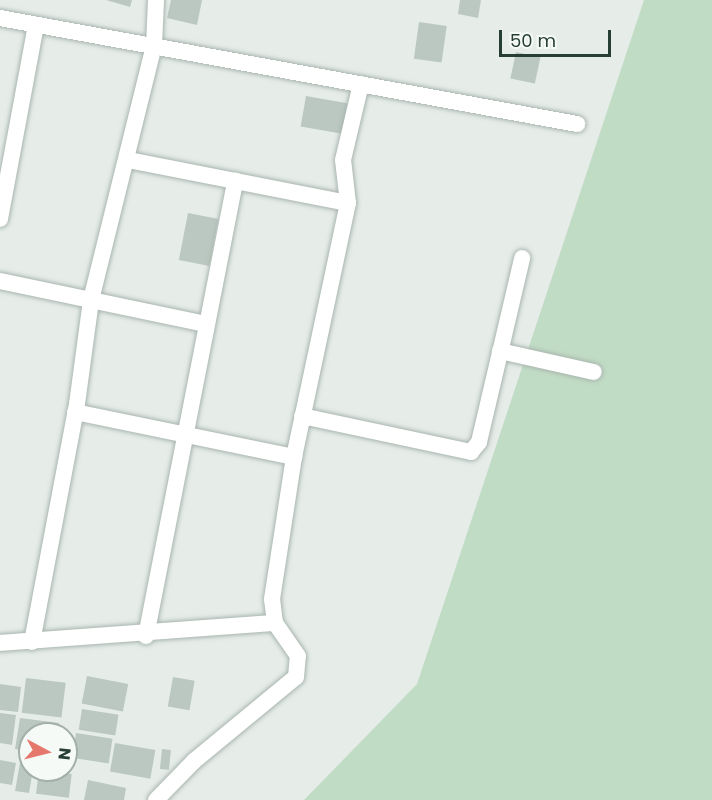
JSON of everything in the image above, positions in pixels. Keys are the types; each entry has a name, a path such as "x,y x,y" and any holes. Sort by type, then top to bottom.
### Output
{"street":[{"path":"32,642 75,412 91,300 128,160 154,46 156,0"},
{"path":"0,18 577,124"},
{"path":"0,219 7,139 36,25"},
{"path":"156,800 194,761 296,677 298,656 275,623 272,599 294,457 348,203 343,160 361,84"},
{"path":"128,160 348,203"},
{"path":"146,636 235,181"},
{"path":"302,416 467,453 479,442 522,258"},
{"path":"0,281 206,324"},
{"path":"500,351 594,372"},
{"path":"75,412 294,457"},
{"path":"0,643 146,636 275,623"}],"green space":[{"path":"644,0 712,0 712,800 304,800 417,684"}],"building":[{"path":"106,0 132,0 130,7"},
{"path":"171,0 202,0 197,25 167,18"},
{"path":"460,0 481,0 478,18 458,14"},
{"path":"419,22 447,26 442,63 414,59"},
{"path":"516,52 540,57 535,84 510,78"},
{"path":"306,96 347,103 342,134 301,127"},
{"path":"188,213 218,219 209,266 179,260"},
{"path":"87,676 128,684 123,711 82,703"},
{"path":"173,677 195,681 189,710 168,707"},
{"path":"26,678 66,683 61,718 22,713"},
{"path":"0,684 21,687 18,712 0,710"},
{"path":"82,709 119,715 115,736 79,730"},
{"path":"0,713 16,715 12,745 0,743"},
{"path":"20,718 51,722 19,722"},
{"path":"18,730 18,749 15,749"},
{"path":"78,733 113,739 109,763 78,759"},
{"path":"115,743 155,750 150,779 110,772"},
{"path":"162,749 171,750 169,770 160,769"},
{"path":"0,760 16,763 12,785 0,783"},
{"path":"18,774 18,782 31,782 29,793 15,791"},
{"path":"88,780 126,788 124,800 84,800"},
{"path":"38,782 71,782 69,798 36,794"}]}
